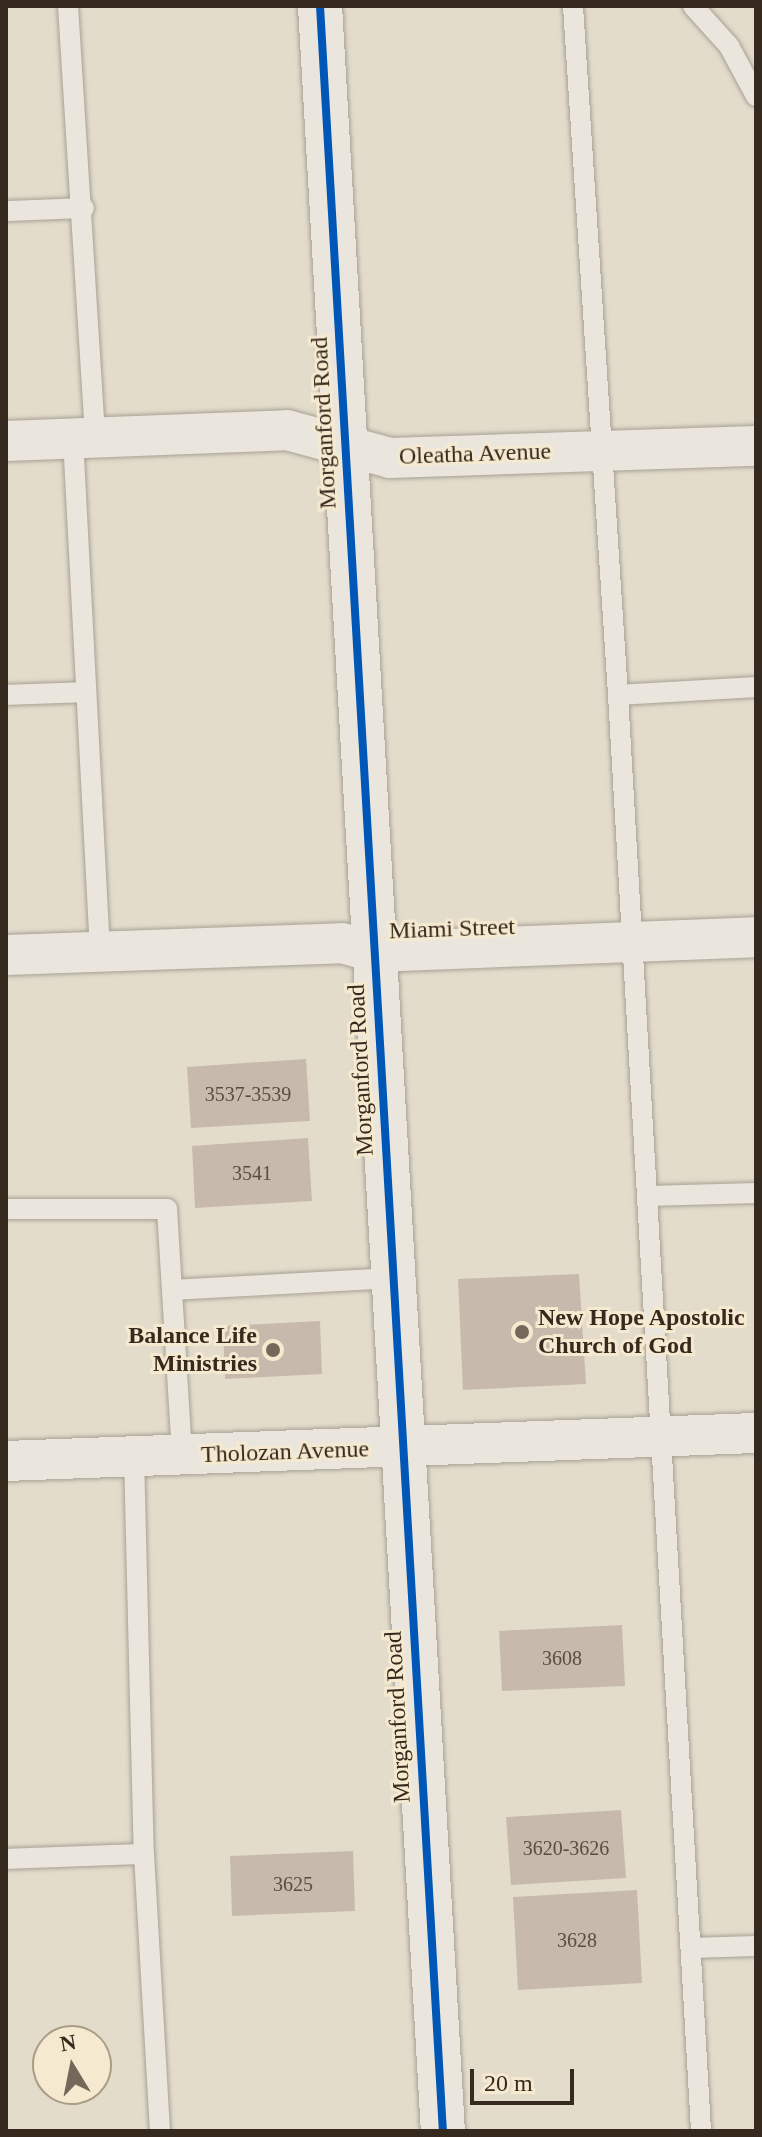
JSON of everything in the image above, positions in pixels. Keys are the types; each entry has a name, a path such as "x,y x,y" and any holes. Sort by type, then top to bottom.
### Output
{"street":[{"name":"Morganford Road","path":"320,6 443,2131"},
{"name":"Oleatha Avenue","path":"6,441 287,430 390,458 756,446"},
{"name":"Miami Street","path":"6,955 342,943 374,952 756,937"},
{"name":"Tholozan Avenue","path":"6,1461 403,1449 756,1433"}],"lane":[{"path":"68,6 84,208 86,692 100,952"},
{"path":"573,6 618,695 701,2131"},
{"path":"693,6 729,46 756,96"},
{"path":"6,211 84,208"},
{"path":"618,695 756,687"},
{"path":"6,695 86,692"},
{"path":"648,1196 756,1193"},
{"path":"6,1209 167,1209 182,1455"},
{"path":"172,1290 393,1278"},
{"path":"134,1455 144,1854 160,2131"},
{"path":"6,1859 144,1854"},
{"path":"691,1948 756,1946"}],"building":[{"path":"306,1059 310,1121 191,1128 187,1067"},
{"path":"308,1138 312,1201 195,1208 192,1146"},
{"name":"New Hope Apostolic Church of God","path":"579,1274 586,1384 463,1390 458,1279"},
{"name":"Balance Life Ministries","path":"320,1321 322,1374 225,1379 223,1326"},
{"path":"622,1625 625,1686 502,1691 499,1631"},
{"path":"621,1810 626,1878 511,1885 506,1817"},
{"path":"353,1851 355,1911 232,1916 230,1856"},
{"path":"637,1890 642,1983 518,1990 513,1897"}],"cycle path":[{"path":"320,6 443,2131"}],"place":[{"name":"New Hope Apostolic Church of God","path":"522,1332"},
{"name":"Balance Life Ministries","path":"273,1350"}]}
